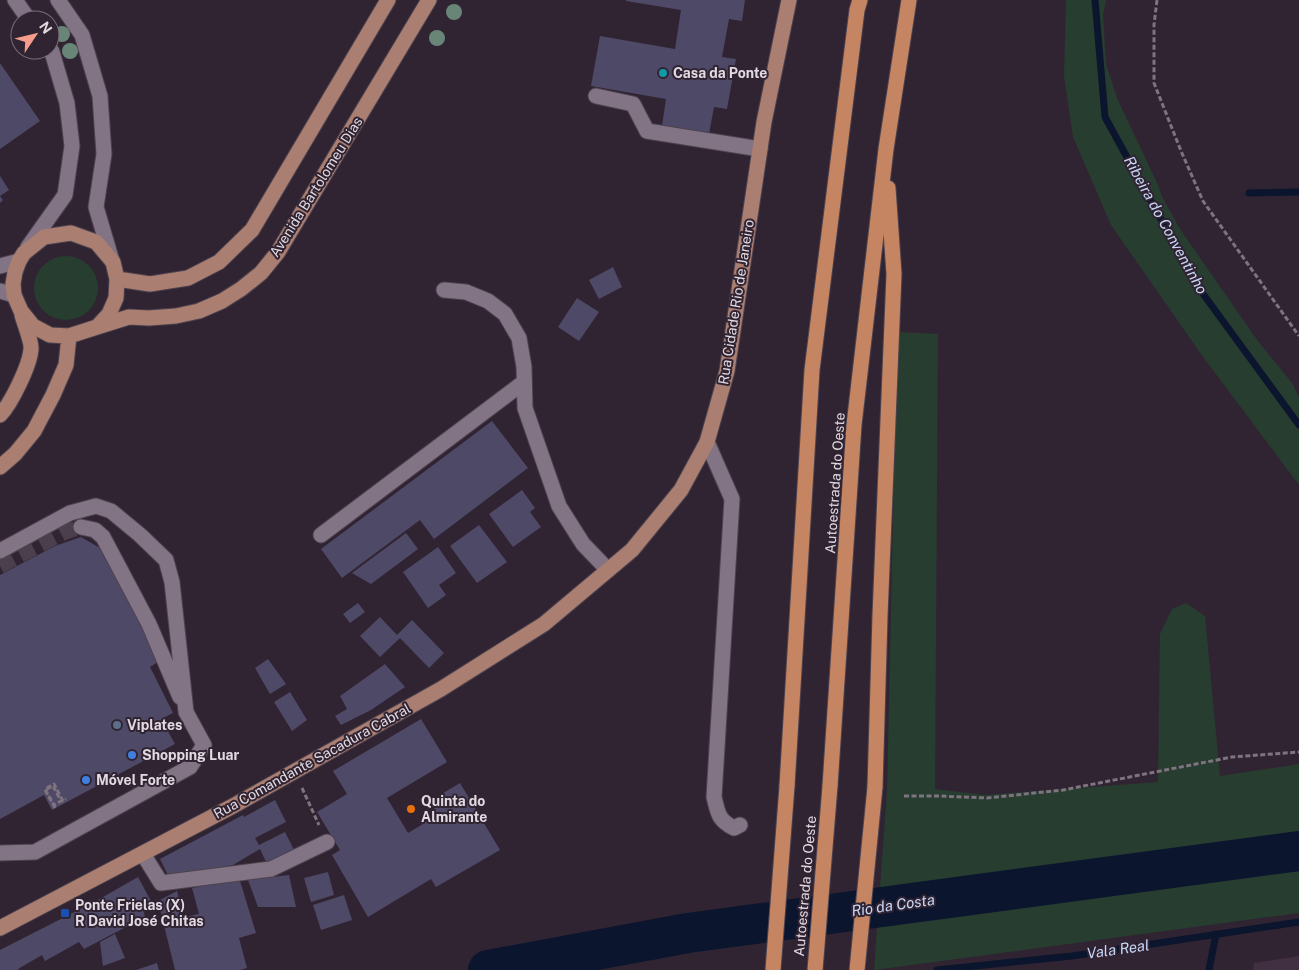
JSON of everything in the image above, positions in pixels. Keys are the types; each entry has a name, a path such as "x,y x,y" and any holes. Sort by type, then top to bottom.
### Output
{"highway":[{"name":"Autoestrada do Oeste","path":"773,970 787,786 812,370 860,0"},
{"name":"Autoestrada do Oeste","path":"815,970 830,786 854,425 886,149 909,0"},
{"path":"857,970 876,787 880,616 894,274 886,149"}],"main road":[{"path":"117,280 150,284 188,278 219,262 252,230 388,0"},
{"name":"Avenida Bartolomeu Dias","path":"97,327 129,318 176,316 200,311 222,301 261,273 278,252 429,0"},
{"name":"Rua Cidade Rio de Janeiro","path":"608,570 632,550 681,490 707,442 727,371 764,122 789,0"},
{"path":"71,232 96,242 113,262 117,280 116,298 109,314 97,327 70,336 50,335 33,326 7,293 21,257 44,237 71,232"},
{"path":"0,415 6,409 24,374 31,348 21,312"},
{"path":"0,467 15,454 34,431 50,402 66,365 70,336"},
{"name":"Rua Comandante Sacadura Cabral","path":"0,928 143,854 441,689 544,624 608,570"}],"street":[{"path":"58,0 82,35 100,96 104,154 96,207 113,262"},
{"path":"0,266 21,257 65,195 72,146 67,103 54,60"},
{"path":"596,96 633,104 647,131 760,149"},
{"path":"444,290 466,292 488,301 504,314 519,338 524,367 525,408 559,506 584,544 608,570"},
{"path":"321,534 524,382"},
{"path":"707,442 732,500 714,798 719,815 726,824 734,828 740,825"},
{"path":"0,552 70,513 96,506 111,511 140,535 166,560 172,582 186,712"},
{"path":"0,853 35,852 190,767 204,744 186,712 149,624 103,537 95,530 81,527"},
{"path":"143,854 161,883 270,869 327,842"}],"path":[{"path":"1157,0 1154,25 1154,83 1180,151 1203,201 1299,336"},
{"path":"904,796 987,798 1063,790 1232,757 1299,752"},
{"path":"295,771 327,842"},
{"path":"55,808 45,790 54,786 61,801 54,805 50,797 45,789 54,784 63,800 66,799"}],"shaded area":[{"path":"1299,956 1299,970 1253,970 1254,963"}],"green space":[{"path":"1066,0 1106,0 1103,15 1106,64 1117,98 1162,197 1180,229 1257,340 1292,383 1299,397 1299,485 1201,354 1111,225 1073,137 1064,76"},
{"path":"60,256 72,256 89,265 96,276 98,288 96,300 89,311 72,320 60,320 48,315 39,306 34,294 34,282 39,270 48,261"},
{"path":"897,332 938,334 935,789 985,795 1158,782 1160,634 1172,609 1186,603 1205,616 1220,776 1299,764 1299,913 874,970 887,792"}],"building":[{"name":"Casa da Ponte","path":"626,0 745,0 742,21 729,19 722,57 736,59 727,109 714,107 709,134 662,126 666,99 591,86 600,36 675,49 681,10"},
{"path":"0,63 40,121 0,149"},
{"path":"0,176 9,190 0,196"},
{"path":"613,267 622,287 599,299 589,280"},
{"path":"577,298 599,312 579,341 558,327"},
{"path":"492,421 528,468 434,539 420,520 342,578 321,549"},
{"path":"522,490 535,508 530,512 541,527 513,547 489,514"},
{"path":"479,525 507,562 477,583 450,546"},
{"path":"406,533 418,549 371,584 352,573"},
{"path":"81,537 100,548 161,660 150,667 173,713 161,719 175,744 52,810 44,795 0,819 0,575 55,546"},
{"path":"438,547 456,573 439,585 446,595 428,608 403,572"},
{"path":"358,603 365,612 350,623 343,614"},
{"path":"380,617 397,635 412,620 444,653 429,668 400,638 380,657 360,636"},
{"path":"268,659 286,684 270,694 255,668"},
{"path":"385,664 405,687 371,710 341,725 335,716 347,709 340,696"},
{"path":"290,692 307,720 292,731 274,702"},
{"path":"421,719 447,762 387,798 408,833 438,815 430,801 460,783 500,850 436,887 431,879 368,917 332,855 340,850 317,812 347,794 333,771"},
{"path":"275,800 286,822 255,838 259,845 285,832 296,854 268,866 260,849 233,865 169,877 160,859"},
{"path":"328,872 334,895 311,902 304,878"},
{"path":"289,875 296,907 258,907 248,880"},
{"path":"138,877 152,903 143,909 145,917 84,949 79,942 45,961 42,955 19,970 0,970 0,950 96,901"},
{"path":"240,881 256,933 239,938 247,968 240,970 175,970 158,901 177,891 184,917 199,914 192,888"},
{"path":"344,895 352,920 321,930 313,905"},
{"path":"115,934 125,958 103,966 100,942"},
{"path":"157,963 159,970 136,970"}],"waterway":[{"name":"Ribeira do Conventinho","path":"1095,0 1105,117 1198,287 1299,425"},
{"path":"1249,193 1299,192"},
{"name":"Rio da Costa","path":"488,970 688,933 1299,851"},
{"name":"Vala Real","path":"937,970 1072,956 1299,922"},
{"path":"1209,970 1216,934"}],"tunnel":[{"path":"0,566 65,532 81,527"}],"place":[{"name":"Casa da Ponte","path":"663,73"},
{"name":"Viplates","path":"117,725"},
{"name":"Shopping Luar","path":"132,755"},
{"name":"Móvel Forte","path":"86,780"},
{"name":"Quinta do Almirante","path":"411,809"},
{"name":"Ponte Frielas (X) R David José Chitas","path":"65,913"}]}
